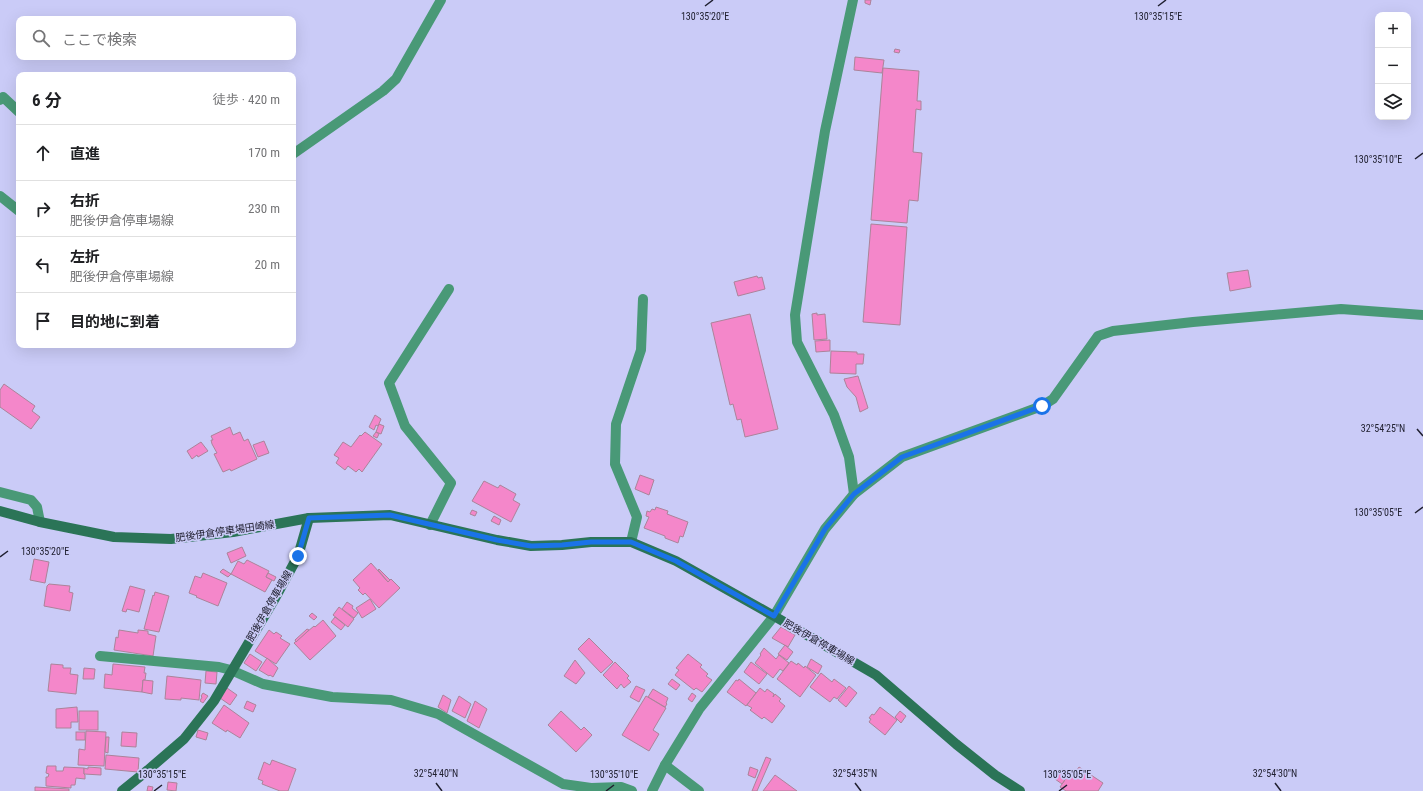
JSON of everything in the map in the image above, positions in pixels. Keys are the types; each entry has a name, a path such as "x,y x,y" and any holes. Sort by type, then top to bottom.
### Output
{"main road":[{"name":"肥後伊倉停車場田崎線","path":"0,511 40,522 114,537 171,539 233,532 309,518"},
{"name":"肥後伊倉停車場線","path":"122,791 184,739 214,700 274,600 298,556 309,518 390,515 497,540 531,546 591,542 631,542 676,561 876,675 956,744 995,775 1020,791"}],"street":[{"path":"296,152 383,91 396,79 441,0"},
{"path":"853,0 824,131 795,316 797,342 834,415 849,457 854,494"},
{"path":"0,100 3,97 16,109"},
{"path":"0,196 16,209"},
{"path":"430,525 451,483 405,426 389,383 449,289"},
{"path":"631,542 637,516 615,464 616,424 641,350 644,299"},
{"path":"652,791 665,765 700,708 774,616 825,529 854,494 902,457 1042,406 1053,399 1098,336 1112,331 1193,322 1341,309 1423,315"},
{"path":"0,492 31,500 37,507 40,522"},
{"path":"100,656 219,667 232,670 263,684 332,697 391,700 438,714 563,784 591,788 621,787 632,791"},
{"path":"665,765 699,791"}],"building":[{"path":"865,0 871,0 870,5 865,3"},
{"path":"895,49 900,50 899,53 894,52"},
{"path":"855,57 884,60 882,73 854,70"},
{"path":"883,68 919,71 917,101 921,101 921,110 916,109 913,152 922,153 918,201 909,200 907,223 871,220"},
{"path":"871,224 907,227 900,325 863,322"},
{"path":"1248,270 1251,287 1230,291 1227,273"},
{"path":"757,276 758,278 762,277 765,289 738,296 734,282"},
{"path":"817,313 817,315 825,314 827,339 814,340 812,314"},
{"path":"750,314 778,429 745,437 741,419 737,420 733,404 730,405 711,323"},
{"path":"830,340 830,351 816,352 815,341"},
{"path":"831,351 857,352 857,354 864,354 863,364 856,364 856,374 830,373"},
{"path":"858,376 868,408 860,412 856,397 847,387 844,379"},
{"path":"4,384 35,406 32,411 40,417 31,429 0,407 0,390"},
{"path":"375,415 381,419 378,426 376,425 374,430 369,427"},
{"path":"379,424 384,426 381,434 376,432"},
{"path":"230,427 233,435 240,432 244,441 248,439 257,459 231,471 230,469 223,472 214,454 217,453 212,444 211,440 213,440 211,436"},
{"path":"365,432 382,444 362,472 359,469 356,472 348,466 345,470 336,463 339,458 334,455 343,442 351,447 360,435 361,436"},
{"path":"376,432 379,434 377,438 373,436"},
{"path":"264,441 269,453 258,457 253,445"},
{"path":"201,442 208,451 198,457 197,455 192,459 187,451"},
{"path":"640,475 654,480 649,495 635,489"},
{"path":"484,481 498,488 500,485 516,494 513,500 520,504 511,522 472,501"},
{"path":"656,507 668,511 667,514 688,522 683,537 680,536 678,543 644,528 649,517 646,516 647,511 650,512 652,509 655,510"},
{"path":"472,510 477,512 475,516 470,514"},
{"path":"494,516 501,520 499,525 491,521"},
{"path":"242,547 246,556 231,563 227,553"},
{"path":"34,559 49,562 45,583 30,580"},
{"path":"247,560 269,571 266,577 272,580 265,592 231,574 238,561 244,564"},
{"path":"371,563 388,582 391,579 400,588 379,608 365,593 363,595 358,590 360,588 353,580"},
{"path":"223,569 231,574 228,577 220,572"},
{"path":"379,569 390,580 388,582 378,570"},
{"path":"203,573 227,583 218,606 189,593 195,576 201,578"},
{"path":"268,573 276,577 274,581 266,577"},
{"path":"49,584 70,586 69,592 73,593 70,611 44,606 47,586"},
{"path":"130,586 145,590 139,612 127,609 126,612 122,611"},
{"path":"155,592 169,596 159,632 144,629"},
{"path":"370,599 376,609 362,618 356,608"},
{"path":"347,602 353,606 352,608 358,613 354,618 342,609"},
{"path":"339,607 354,619 348,627 333,615"},
{"path":"312,613 317,617 314,620 309,616"},
{"path":"335,617 345,625 341,630 331,622"},
{"path":"323,620 336,636 310,660 294,643"},
{"path":"781,627 795,635 788,647 772,638"},
{"path":"307,629 309,630 296,642 295,640"},
{"path":"119,630 138,633 138,630 148,631 148,634 156,636 153,656 114,650 116,637 118,638"},
{"path":"269,630 274,634 276,632 282,636 280,638 290,644 276,664 255,651"},
{"path":"589,638 613,662 601,673 578,649"},
{"path":"785,645 793,652 787,660 778,654"},
{"path":"764,648 776,659 779,655 789,663 783,671 780,669 773,678 755,663"},
{"path":"250,654 262,662 256,671 244,663"},
{"path":"688,654 702,665 700,667 708,674 706,676 712,680 702,692 696,688 694,690 675,675 679,670 676,668"},
{"path":"267,658 278,668 273,677 259,670"},
{"path":"811,659 822,666 818,674 807,667"},
{"path":"575,660 585,673 576,684 564,676"},
{"path":"791,661 797,665 798,663 804,668 805,666 816,675 800,697 777,679"},
{"path":"615,662 629,676 627,678 631,682 624,688 621,684 617,689 603,675"},
{"path":"751,662 767,674 759,684 744,672"},
{"path":"51,664 63,665 63,668 71,668 70,674 78,675 76,694 48,691"},
{"path":"113,664 145,667 144,673 146,673 145,680 143,680 142,692 104,688 105,674 112,675"},
{"path":"84,668 95,669 94,679 83,679"},
{"path":"206,671 217,672 216,684 205,683"},
{"path":"821,673 832,682 834,679 846,688 837,699 834,697 830,702 810,687"},
{"path":"167,676 201,680 199,700 181,698 181,700 165,699"},
{"path":"672,679 680,685 676,690 668,684"},
{"path":"739,679 756,693 746,706 727,692 736,680 738,681"},
{"path":"143,680 153,681 152,694 142,692"},
{"path":"636,686 645,690 639,702 630,697"},
{"path":"849,686 857,693 846,707 838,700"},
{"path":"227,688 237,695 230,705 220,698"},
{"path":"760,688 765,692 767,689 774,694 773,697 775,694 781,699 779,701 785,706 772,723 764,717 762,719 750,710 752,708 747,705"},
{"path":"653,689 668,698 665,707 648,697"},
{"path":"203,693 208,696 203,703 200,701"},
{"path":"692,693 696,696 692,702 688,699"},
{"path":"443,695 451,700 447,713 438,707"},
{"path":"459,696 471,704 465,718 452,711"},
{"path":"646,696 666,708 653,730 659,734 649,751 622,735"},
{"path":"247,701 256,705 253,712 244,708"},
{"path":"475,701 487,709 479,728 467,721"},
{"path":"224,705 249,723 240,738 227,730 226,732 212,723"},
{"path":"77,707 78,722 71,722 71,728 56,728 56,709"},
{"path":"880,707 897,720 885,735 869,722 871,719 869,718 872,714 874,715"},
{"path":"79,711 98,711 98,730 79,730"},
{"path":"561,711 581,730 584,727 592,735 576,752 548,725"},
{"path":"900,711 906,716 901,723 895,717"},
{"path":"198,730 208,733 206,740 196,737"},
{"path":"86,731 106,732 104,766 78,765 79,749 85,750"},
{"path":"76,732 85,732 85,740 76,740"},
{"path":"122,732 137,733 136,747 121,746"},
{"path":"106,737 109,737 108,753 105,752"},
{"path":"106,755 139,758 138,772 105,769"},
{"path":"766,757 771,759 757,791 752,791"},
{"path":"272,760 296,769 288,791 280,791 262,784 263,781 258,779 264,762 270,765"},
{"path":"47,766 56,766 56,771 63,771 64,767 84,768 85,779 76,778 75,785 71,785 71,788 46,786 46,777 48,777 49,774 46,773"},
{"path":"88,767 101,768 101,775 84,774 84,768 88,769"},
{"path":"750,767 758,770 755,778 748,775"},
{"path":"1079,767 1103,783 1098,791 1066,791 1060,787 1071,771 1075,773"},
{"path":"1062,769 1069,774 1062,784 1055,779"},
{"path":"775,775 797,791 763,791"},
{"path":"168,782 177,783 176,791 167,790"},
{"path":"148,786 153,787 152,791 147,791"},
{"path":"35,787 69,789 69,791 35,791"}],"route":[{"path":"298,556 309,518 390,515 497,540 531,546 591,542 631,542 676,561 774,616 825,529 854,494 902,457 1042,406"}]}
